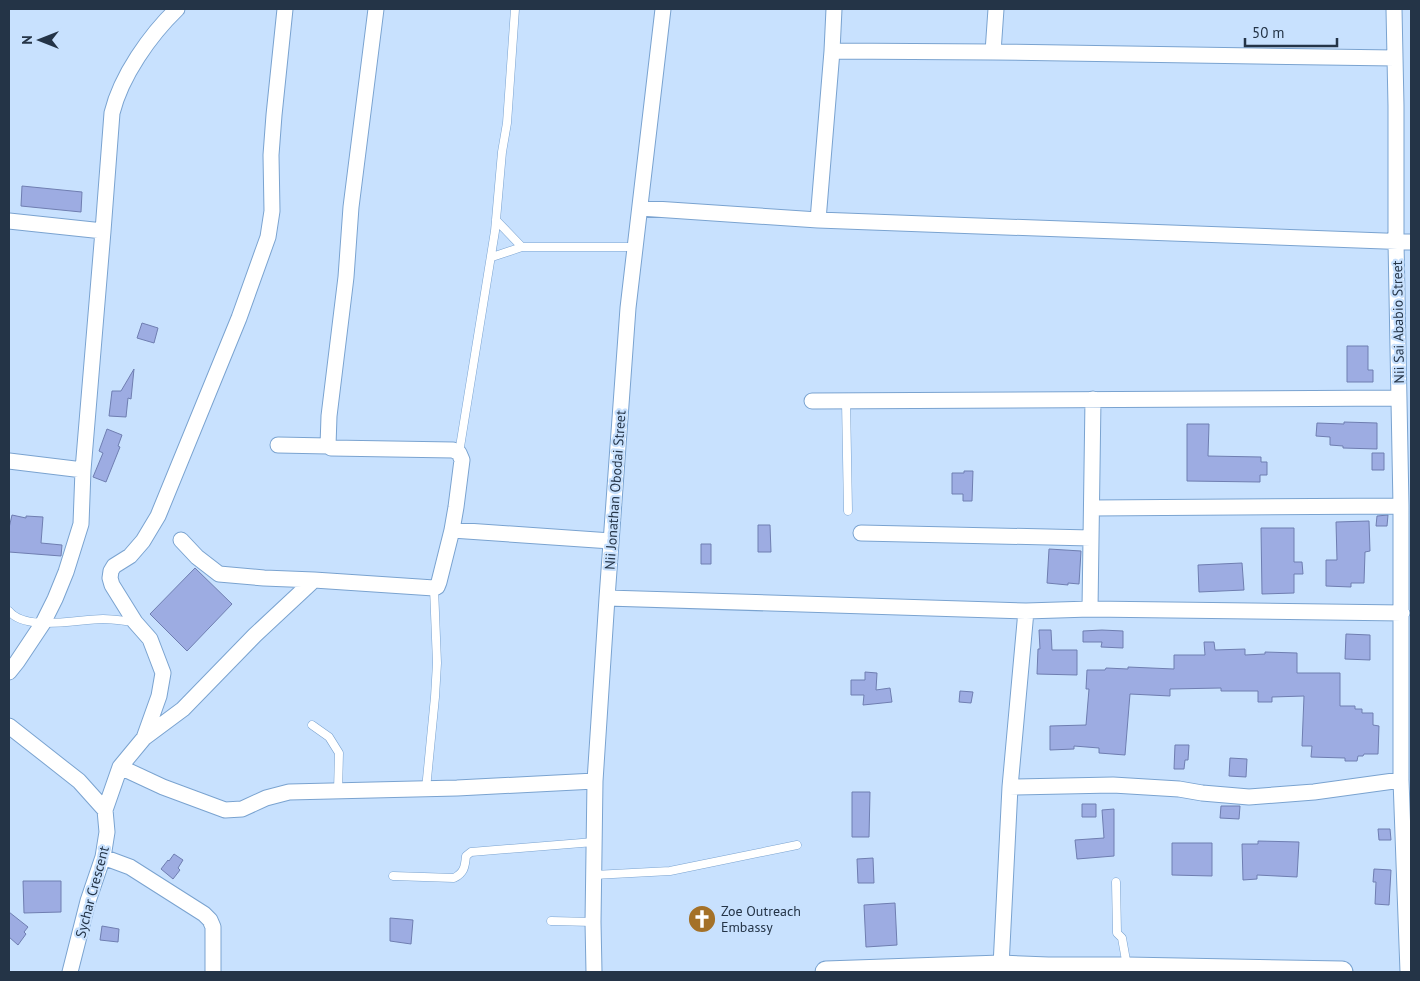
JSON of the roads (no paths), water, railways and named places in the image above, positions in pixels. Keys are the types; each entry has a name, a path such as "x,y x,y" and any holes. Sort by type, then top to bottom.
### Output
{"main road":[{"path":"826,972 1001,966 1048,970 1127,968 1342,972"}],"street":[{"path":"9,672 43,624 66,572 81,524 83,470 112,113 129,72 163,14 177,9"},
{"path":"144,738 159,696 163,673 150,639 135,622 112,585 111,571 114,566 130,556 143,541 158,516 239,318 268,237 272,211 271,155 285,9"},
{"path":"328,446 329,416 346,277 351,207 376,9"},
{"name":"Nii Jonathan Obodai Street","path":"594,972 595,781 611,541 628,308 663,9"},
{"path":"818,220 834,9"},
{"path":"993,52 996,9"},
{"name":"Nii Sai Ababio Street","path":"1394,9 1404,242 1399,398 1402,614 1401,780 1409,927 1408,972"},
{"path":"832,51 1395,58"},
{"path":"640,208 818,220 1404,242"},
{"path":"9,221 103,231"},
{"path":"812,401 1399,398"},
{"path":"1090,609 1093,400"},
{"path":"181,540 197,557 219,574 434,588 437,586 456,507 462,460 459,453 453,450 349,449 331,448 328,446 278,445"},
{"path":"9,461 83,470"},
{"path":"1092,508 1401,506"},
{"path":"452,530 611,541"},
{"path":"861,533 1091,538"},
{"path":"9,726 79,781 105,810 120,767 144,738 183,709 255,635 314,580"},
{"path":"607,598 1026,611 1090,609 1402,614"},
{"path":"1001,966 1010,786 1026,611"},
{"path":"120,767 163,787 224,810 242,808 266,798 289,792 426,789 595,781"},
{"path":"1010,786 1113,785 1179,789 1249,797 1314,792 1401,780"},
{"name":"Sychar Crescent","path":"70,972 88,901 103,857 107,832 105,810"},
{"path":"103,857 130,867 204,914 210,920 212,927 212,972"}],"lane":[{"path":"459,453 492,257 502,152 507,123 516,9"},
{"path":"496,220 522,247"},
{"path":"492,257 522,247 635,247"},
{"path":"846,401 848,511"},
{"path":"426,789 437,663 434,588"},
{"path":"9,611 16,619 43,624 103,619 135,622"},
{"path":"312,725 330,737 339,753 338,791"},
{"path":"393,876 454,878 462,874 466,856 471,852 594,842"},
{"path":"594,875 670,871 797,845"},
{"path":"1116,882 1116,926 1117,933 1122,938 1127,968"},
{"path":"551,921 593,922"}],"place":[{"name":"Zoe Outreach Embassy","path":"702,919"}]}
